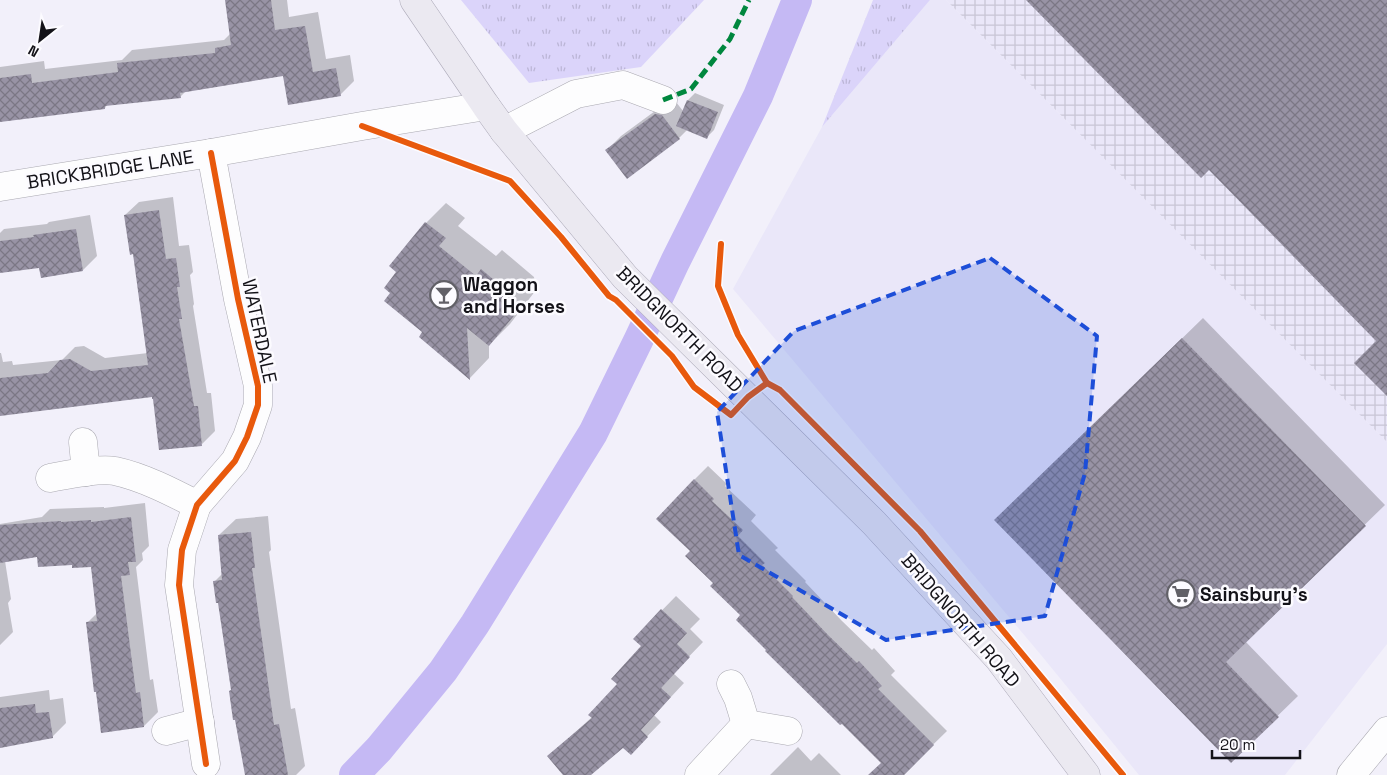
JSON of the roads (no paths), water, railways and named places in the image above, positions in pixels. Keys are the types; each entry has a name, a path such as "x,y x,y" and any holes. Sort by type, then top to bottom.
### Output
{"main road":[{"name":"BRIDGNORTH ROAD","path":"414,0 504,131 625,277 874,523 993,652 1086,775"}],"street":[{"path":"504,131 576,94 623,85 663,100"},
{"name":"BRICKBRIDGE LANE","path":"0,187 211,154 362,126 486,106"},
{"name":"WATERDALE","path":"206,764 179,585 182,550 197,505 235,460 247,437 258,405 258,386 238,299 211,154"},
{"path":"83,442 86,472"},
{"path":"50,478 86,472 114,471 158,485 197,505"},
{"path":"731,684 738,698 746,724"},
{"path":"166,731 200,722"},
{"path":"746,724 788,732"},
{"path":"699,775 746,724"},
{"path":"1351,775 1387,731"}],"waterway":[{"path":"354,775 379,749 443,671 475,624 593,433 675,262 758,96 797,0"}],"place":[{"name":"Waggon and Horses","path":"444,295"},
{"name":"Sainsbury's","path":"1181,594"}]}
